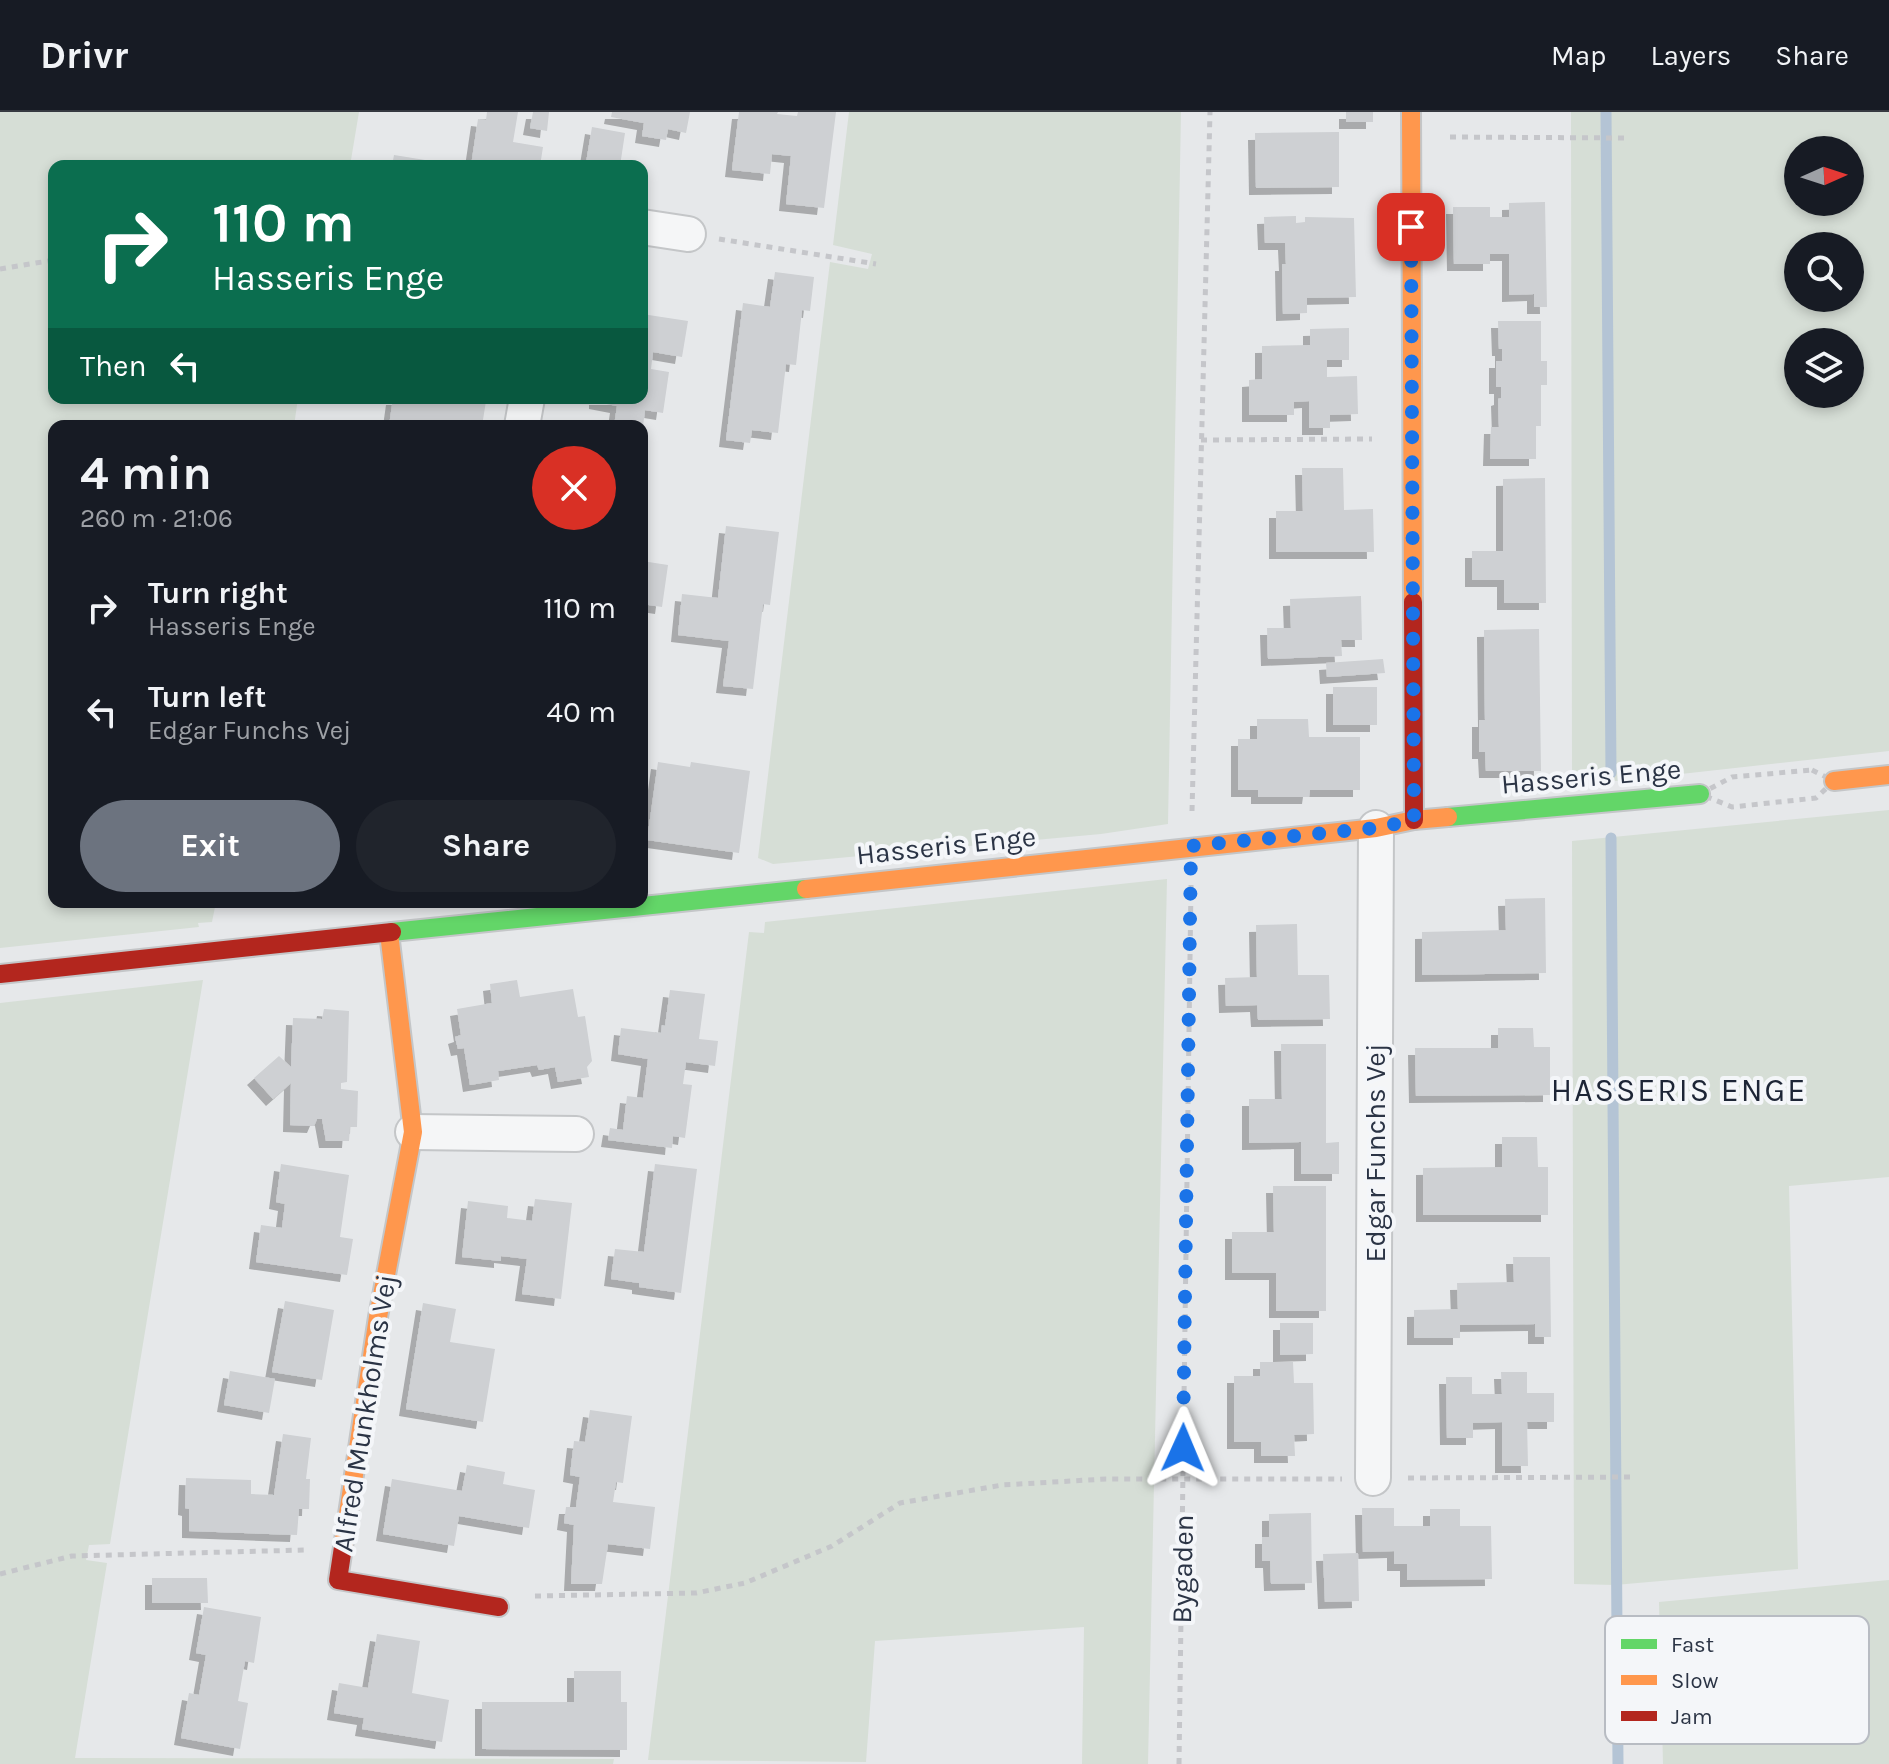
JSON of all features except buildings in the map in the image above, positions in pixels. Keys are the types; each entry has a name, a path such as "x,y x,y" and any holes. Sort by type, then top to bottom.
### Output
{"street":[{"path":"1411,112 1414,820"},
{"path":"648,228 688,234"},
{"path":"1834,781 1889,775"},
{"name":"Hasseris Enge","path":"648,896 1376,828 1414,820 1700,794"},
{"name":"Edgar Funchs Vej","path":"1373,1478 1376,828"},
{"name":"Hasseris Enge","path":"0,974 389,933 481,912 524,908"},
{"name":"Alfred Munkholms Vej","path":"389,933 413,1132 378,1317 338,1580 499,1607"},
{"path":"413,1132 576,1134"}],"path":[{"name":"Bygaden","path":"1179,1764 1191,846 1210,112"},
{"path":"1411,137 1625,138"},
{"path":"688,234 876,264"},
{"path":"0,269 48,261"},
{"path":"1201,440 1412,439"},
{"path":"1700,794 1732,777 1812,770 1834,781"},
{"name":"Hasseris Enge","path":"1700,794 1732,807 1816,798 1834,781"},
{"path":"499,1607 537,1595 696,1593 745,1583 832,1546 900,1503 1002,1485 1106,1479 1635,1477"},
{"path":"0,1574 72,1556 342,1549"}],"shaded area":[{"path":"0,112 359,112 351,160 48,160 48,404 297,404 295,420 48,420 48,908 215,908 212,922 198,923 199,927 0,948"},
{"path":"849,112 1181,112 1168,824 1101,834 773,864 758,858 830,262 868,269 872,254 833,245"},
{"path":"1571,112 1889,112 1889,751 1618,781 1572,780"},
{"path":"1889,810 1889,1177 1789,1186 1798,1569 1615,1585 1574,1584 1572,841"},
{"path":"1167,879 1148,1764 1082,1764 1084,1627 875,1641 866,1762 648,1760 749,932 764,933 765,922"},
{"path":"203,980 110,1544 89,1545 86,1560 107,1563 75,1758 614,1759 613,1764 0,1764 0,1003"},
{"path":"1889,1580 1889,1764 1663,1764 1663,1744 1869,1744 1869,1616 1659,1616 1659,1602"}],"waterway":[{"path":"1606,112 1611,773"},
{"path":"1611,838 1617,1616"},
{"path":"1618,1744 1618,1764"}],"traffic: fast":[{"path":"1448,817 1700,794"},
{"path":"648,905 806,889"},
{"path":"392,932 623,908"}],"traffic: slow":[{"path":"1411,112 1413,602"},
{"path":"1834,781 1889,775"},
{"path":"806,889 1376,828 1448,817"},
{"path":"343,1547 378,1317 413,1132 389,933"}],"traffic: jam":[{"path":"1413,602 1414,820"},
{"path":"0,974 392,932"},
{"path":"343,1547 338,1580 499,1607"}],"district":[{"name":"HASSERIS ENGE","path":"1679,1090"}],"route":[{"path":"1183,1448 1191,846 1376,828 1414,820 1411,227"}]}
